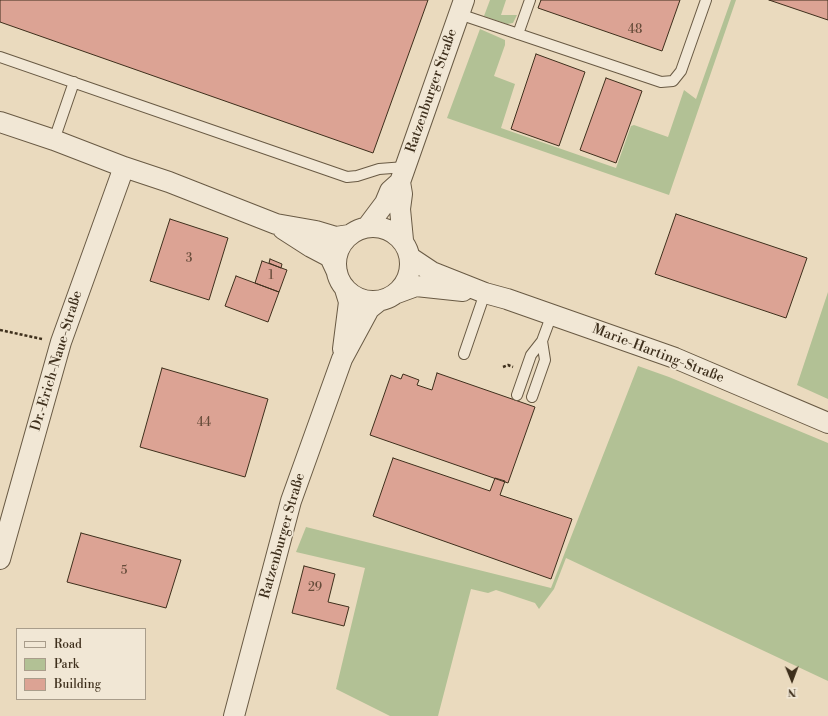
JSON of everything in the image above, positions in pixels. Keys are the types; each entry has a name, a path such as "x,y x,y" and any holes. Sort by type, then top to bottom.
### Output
{"street":[{"name":"Ratzenburger Straße","path":"403,174 462,7"},
{"path":"0,122 169,182 276,224 316,231 336,237 349,235 367,227 385,203 390,191 403,174"},
{"name":"Dr.-Erich-Naue-Straße","path":"0,559 61,342 124,167"},
{"path":"403,174 400,209 403,240 411,258 432,272 485,293"},
{"path":"276,224 311,247 330,257 341,280 361,299 388,297 408,277 411,258"},
{"path":"367,227 387,229 403,240"},
{"path":"342,359 349,302 336,262 338,252 349,235"},
{"path":"342,359 369,309 388,297 416,286 485,293"},
{"name":"Marie-Harting-Straße","path":"485,293 552,314 675,358 828,423"},
{"name":"Ratzenburger Straße","path":"234,716 291,501 342,359"}],"lane":[{"path":"518,34 530,0"},
{"path":"462,7 518,34 661,82 673,81 681,71 706,0"},
{"path":"0,57 348,177 357,176 379,169 403,174"},
{"path":"54,140 74,82"},
{"path":"464,354 485,293"},
{"path":"517,395 530,355 542,341 552,314"},
{"path":"532,397 545,360 542,341"}],"path":[{"path":"0,330 61,342"},
{"path":"503,367 508,365 514,367"}],"green space":[{"path":"490,0 506,0 501,15 517,15 513,23 507,24 484,16"},
{"path":"731,0 736,0 669,195 447,118 480,29 505,40 505,45 494,76 515,84 501,128 616,168 631,126 634,125 668,137 684,90 696,99"},
{"path":"828,292 828,399 797,385"},
{"path":"638,366 669,377 828,443 828,681 566,558 554,589 539,609 535,603 496,590 488,593 471,589 438,716 390,716 336,689 365,568 296,552 306,527 551,588"}],"building":[{"path":"0,0 428,0 373,153 0,22"},
{"path":"541,0 680,0 662,51 538,8"},
{"path":"769,0 828,0 828,20"},
{"path":"536,54 585,72 559,146 511,129"},
{"path":"606,78 642,91 616,163 580,150"},
{"path":"676,214 807,258 786,318 655,274"},
{"path":"170,219 228,238 209,300 150,281"},
{"path":"270,259 282,264 281,268 269,263"},
{"path":"262,261 287,270 279,292 255,283"},
{"path":"236,276 279,292 268,322 225,306"},
{"path":"162,368 268,399 245,477 140,447"},
{"path":"437,373 535,407 508,483 370,435 391,375 401,379 403,374 419,380 417,385 432,390"},
{"path":"393,458 490,491 495,478 505,481 500,495 572,519 551,579 373,516"},
{"path":"81,533 181,560 166,608 67,582"},
{"path":"304,566 335,574 328,602 349,607 344,626 292,613"}]}
